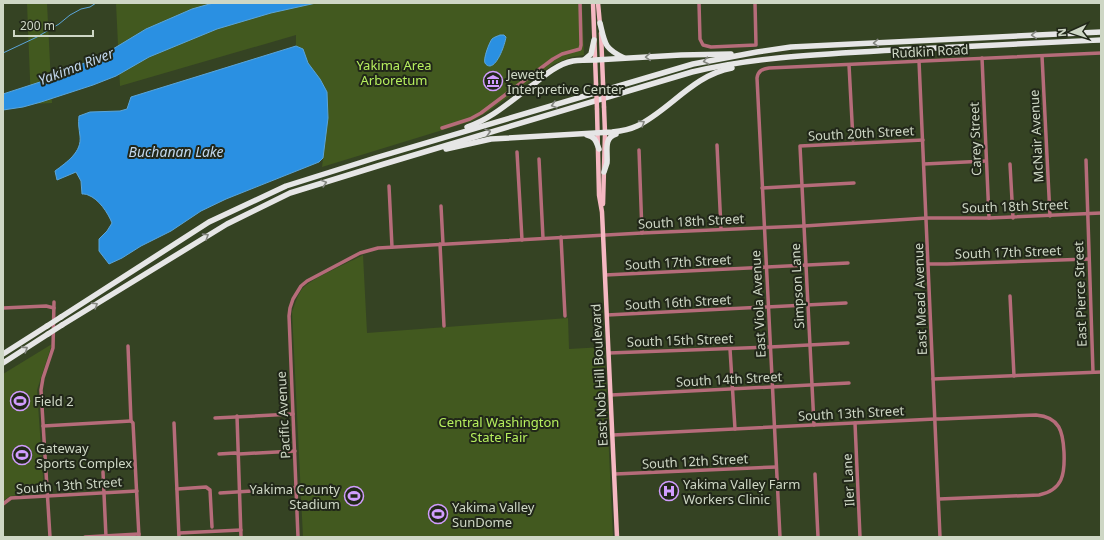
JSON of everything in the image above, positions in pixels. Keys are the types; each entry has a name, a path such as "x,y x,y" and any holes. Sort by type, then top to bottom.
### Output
{"highway":[{"path":"600,23 604,42 609,49 626,58"},
{"path":"3,354 209,222 286,186 375,158 693,64 791,47 1101,32"},
{"path":"583,60 591,54 594,40"},
{"path":"3,363 227,224 290,193 692,72 718,66 758,60 823,54 1101,40"},
{"path":"375,158 398,149 474,125 491,116 549,72 559,66 573,61 757,52"},
{"path":"604,172 607,164 608,143 611,136 644,122 703,78 727,68 823,54"},
{"path":"384,164 491,139 605,133 628,130"},
{"path":"584,134 594,138 598,149"}],"main road":[{"name":"East Nob Hill Boulevard","path":"593,3 599,195 602,212"},
{"name":"East Nob Hill Boulevard","path":"598,3 605,133 602,212 604,275 617,537"}],"street":[{"path":"442,128 476,116 553,59 562,54 580,49 580,3"},
{"path":"699,3 700,39 703,44 711,47 756,45 755,3"},
{"name":"Rudkin Road","path":"760,70 769,68 1101,53"},
{"name":"McNair Avenue","path":"1042,56 1050,216"},
{"name":"Carey Street","path":"982,58 989,218"},
{"name":"East Mead Avenue","path":"919,61 940,537"},
{"path":"849,65 853,140"},
{"name":"East Viola Avenue","path":"760,70 757,78 780,537"},
{"name":"South 20th Street","path":"800,146 923,140"},
{"path":"717,145 721,229"},
{"name":"Simpson Lane","path":"800,146 814,425"},
{"path":"639,150 642,233"},
{"path":"517,152 522,240"},
{"path":"539,159 543,238"},
{"name":"East Pierce Street","path":"1086,160 1093,372"},
{"path":"924,164 986,161"},
{"path":"1010,164 1013,218"},
{"path":"762,188 854,183"},
{"path":"389,186 392,247"},
{"path":"441,206 444,326"},
{"name":"South 18th Street","path":"295,294 310,278 360,253 375,248 543,238 804,226 927,218 1013,218 1101,213"},
{"path":"561,238 565,316"},
{"name":"South 17th Street","path":"929,264 1089,259"},
{"name":"South 17th Street","path":"604,275 848,263"},
{"name":"Pacific Avenue","path":"295,294 291,304 289,316 298,537"},
{"path":"1010,296 1014,376"},
{"path":"50,537 41,385 53,348 54,302"},
{"name":"South 16th Street","path":"607,315 846,303"},
{"path":"3,308 46,306 54,308"},
{"name":"South 15th Street","path":"609,353 848,343"},
{"path":"85,537 139,536 133,423 131,421 128,346"},
{"path":"730,349 735,429"},
{"path":"933,379 1101,372"},
{"name":"South 14th Street","path":"610,395 849,382"},
{"path":"215,418 293,414"},
{"name":"South 13th Street","path":"613,435 1036,415 1046,416 1055,422 1060,429 1063,437 1065,470 1061,482 1055,488 1044,494 939,499"},
{"path":"237,416 241,537"},
{"path":"43,426 131,421"},
{"path":"174,423 179,535 241,530"},
{"name":"Iler Lane","path":"855,423 860,537"},
{"path":"219,454 295,451"},
{"name":"South 12th Street","path":"615,474 776,467"},
{"path":"103,472 106,536"},
{"path":"815,474 818,537"},
{"path":"177,489 206,488 210,490 212,527"},
{"path":"220,493 296,488"},
{"name":"South 13th Street","path":"3,504 11,498 137,490"}],"green space":[{"path":"27,3 47,3 52,103 31,104"},
{"name":"Yakima Area Arboretum","path":"116,3 582,3 584,55 571,57 554,64 489,111 472,121 322,167 328,118 327,92 320,79 308,63 303,49 296,46 296,35 120,86"},
{"name":"Central Washington State Fair","path":"363,255 367,333 568,318 569,349 604,347 613,537 303,537 292,312 299,294 306,285"},
{"name":"Gateway Sports Complex","path":"52,344 37,390 44,491 43,493 10,496 3,501 3,374"}],"water":[{"name":"Yakima River","path":"213,3 316,3 271,13 217,29 149,57 116,76 93,85 23,107 3,110 3,94 40,82 103,55 146,29 192,9"},
{"path":"500,35 504,35 506,37 503,49 496,62 493,65 488,66 485,64 485,61 488,47 492,39"},
{"name":"Buchanan Lake","path":"296,46 303,49 308,63 320,79 327,92 328,118 323,158 319,162 226,199 201,211 171,231 109,264 99,251 99,239 112,223 108,215 96,200 82,194 81,181 76,172 57,180 55,171 73,156 79,147 79,116 90,112 120,111 127,109 131,97"}],"waterway":[{"path":"3,53 37,37 59,24 70,15 96,3"}],"place":[{"name":"Jewett Interpretive Center","path":"493,81"},
{"name":"Field 2","path":"20,401"},
{"name":"Gateway Sports Complex","path":"22,455"},
{"name":"Yakima Valley Farm Workers Clinic","path":"669,491"},
{"name":"Yakima County Stadium","path":"354,496"},
{"name":"Yakima Valley SunDome","path":"438,514"}]}
